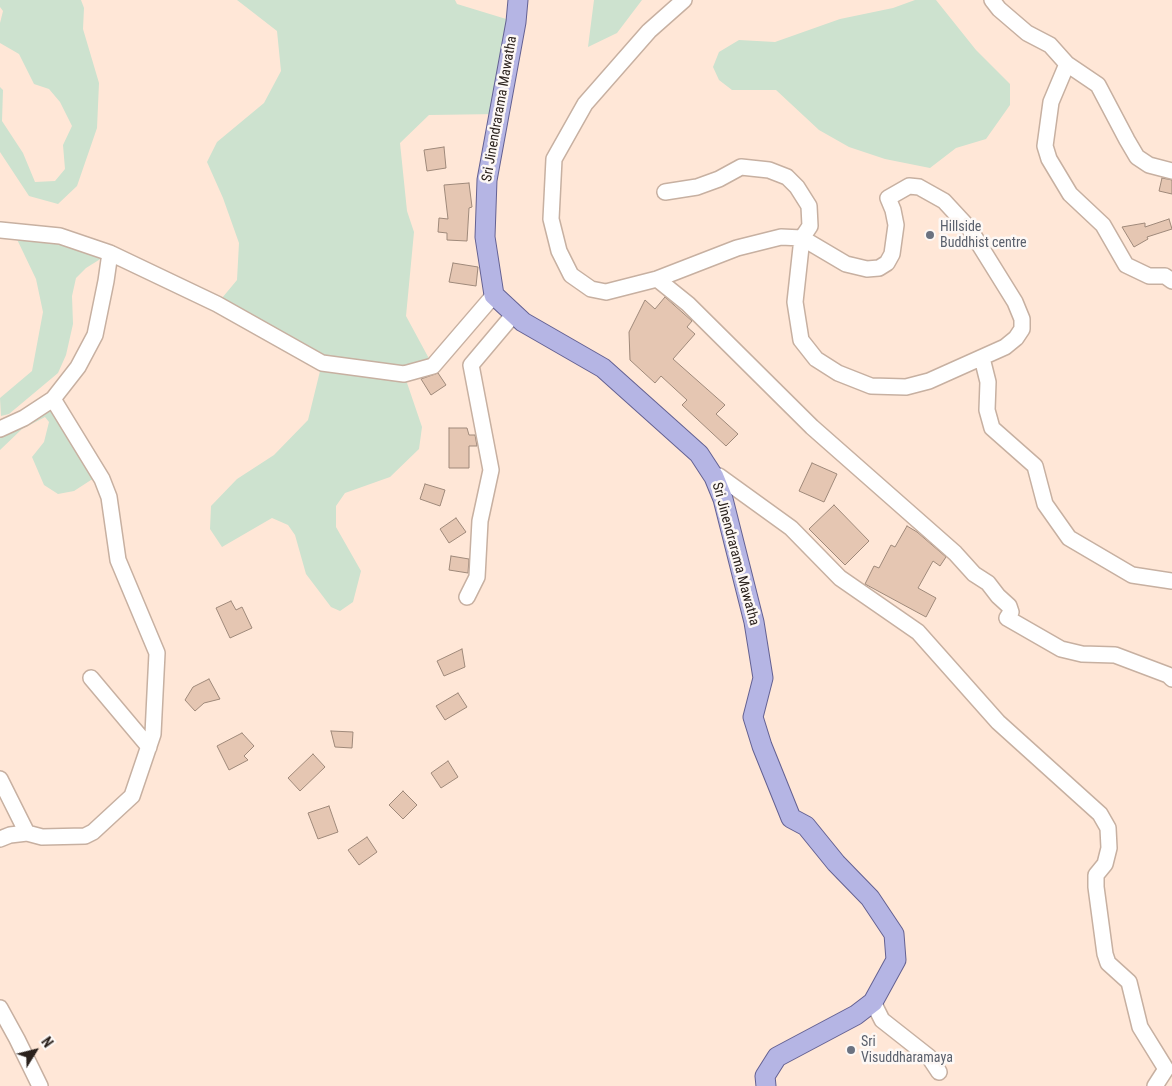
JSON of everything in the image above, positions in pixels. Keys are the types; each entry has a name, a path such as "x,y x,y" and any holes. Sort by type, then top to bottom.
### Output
{"main road":[{"name":"Sri Jinendrarama Mawatha","path":"518,0 516,22 487,180 485,237 494,295 523,322 603,368 699,454 714,477 723,499 756,631 763,678 753,717 762,746 791,818 806,826 836,864 870,898 894,934 896,960 873,1002"},
{"path":"766,1086 765,1076 777,1057 856,1015 873,1002"}],"street":[{"path":"664,192 698,187 741,168 770,170 787,177 797,187 809,206 810,226 802,238 795,302 801,340 816,358 838,373 871,386 906,387 929,381 1005,347 1016,338 1022,329 1022,319 1014,302 995,268 968,228 944,201 919,187 909,186 888,198 893,210 896,226 895,241 888,263 879,268 867,269 846,264 802,238 781,237 737,248 657,279 606,292 591,289 571,274 559,251 551,219 554,159 585,104 649,31 684,0"},
{"path":"992,0 998,9 1027,32 1050,45 1067,64 1098,85 1137,157 1148,165 1172,171"},
{"path":"1067,64 1051,102 1045,146 1049,159 1070,194 1103,225 1126,265 1149,276 1165,276 1172,281"},
{"path":"0,230 60,236 110,253 217,304 322,363 404,374 433,366 494,295"},
{"path":"0,429 24,418 53,399 78,367 95,335 110,253"},
{"path":"657,279 688,304 812,427 941,540 974,574 988,583 1009,606 1011,612 1007,618 1061,649 1082,654 1115,655 1168,675 1172,679"},
{"path":"467,596 477,577 480,521 491,470 470,366 514,314"},
{"path":"982,358 988,382 987,410 992,428 1035,466 1045,504 1070,538 1132,575 1172,581"},
{"path":"0,839 10,835 27,833 42,837 86,836 93,832 132,796 153,734 157,653 118,560 109,497 102,479 53,399"},
{"path":"714,477 719,476 791,528 840,578 918,632 998,722 1100,814 1108,828 1109,848 1105,864 1096,875 1105,954 1108,963 1129,982 1140,1028 1166,1069 1155,1086"},
{"path":"91,678 149,747"},
{"path":"0,779 27,833"},
{"path":"873,1002 882,1020 929,1057 939,1072"},
{"path":"0,1008 40,1086"}],"green space":[{"path":"0,0 81,0 84,8 83,29 99,83 97,128 77,186 58,204 29,196 0,152 0,87 3,90 2,121 23,153 35,182 55,181 65,169 63,145 72,126 60,102 49,89 34,84 19,54 0,43 0,23 3,11 0,7"},
{"path":"237,0 455,0 457,4 516,22 499,114 429,115 400,143 407,211 414,232 406,316 433,366 404,374 422,427 419,449 390,477 345,493 336,506 336,527 361,571 353,602 340,611 331,607 306,574 295,535 288,525 272,518 222,547 210,529 211,506 237,479 274,455 308,420 322,363 217,304 237,280 239,243 223,198 207,162 217,142 264,103 281,71 277,31"},
{"path":"594,0 642,0 617,33 588,47"},
{"path":"915,0 936,0 976,50 1010,84 1010,105 986,139 956,148 930,168 885,159 849,147 819,130 776,90 732,90 719,80 713,67 719,52 739,40 775,42 840,19 893,8"},
{"path":"13,231 110,253 86,268 76,278 72,296 73,324 66,355 58,373 9,414 1,416 0,398 32,371 43,312 36,279"},
{"path":"53,399 102,479 91,480 74,491 58,494 44,485 32,457 44,442 49,422 45,417 22,429 0,450 0,429"}],"building":[{"path":"444,147 446,168 427,171 424,150"},
{"path":"1162,178 1172,180 1172,194 1159,191"},
{"path":"469,183 472,207 469,208 467,241 447,240 447,233 438,232 439,218 448,219 444,185"},
{"path":"1169,219 1172,229 1147,237 1148,239 1134,247 1122,227 1145,223 1145,227"},
{"path":"453,263 478,267 476,286 449,282"},
{"path":"665,297 692,321 687,327 695,334 673,359 725,405 716,414 738,434 726,446 682,405 687,400 661,376 655,383 630,360 629,332 645,300 655,309"},
{"path":"438,373 446,385 431,395 421,379"},
{"path":"449,428 467,428 469,435 475,435 477,446 469,446 469,468 449,468"},
{"path":"812,463 837,474 824,502 799,491"},
{"path":"425,484 445,490 440,506 420,499"},
{"path":"834,505 869,541 845,565 809,529"},
{"path":"456,518 466,532 449,543 440,529"},
{"path":"907,526 917,532 946,557 940,566 933,561 918,588 936,598 926,617 865,584 874,566 879,568 891,545 895,547"},
{"path":"451,556 469,559 468,573 449,570"},
{"path":"231,601 236,610 242,607 252,628 230,638 216,608"},
{"path":"462,649 465,667 444,676 437,661"},
{"path":"209,679 220,699 204,703 195,711 185,700 193,687"},
{"path":"458,693 467,707 445,720 436,706"},
{"path":"331,731 353,732 352,748 335,747"},
{"path":"242,733 254,746 244,756 248,760 229,770 217,746"},
{"path":"313,754 325,767 300,791 288,778"},
{"path":"448,761 458,777 441,788 431,773"},
{"path":"403,791 417,805 403,819 389,805"},
{"path":"329,806 338,832 318,839 308,813"},
{"path":"367,837 377,852 359,865 348,850"}],"place":[{"name":"Hillside Buddhist centre","path":"930,235"},
{"name":"Sri Visuddharamaya","path":"851,1050"}]}
